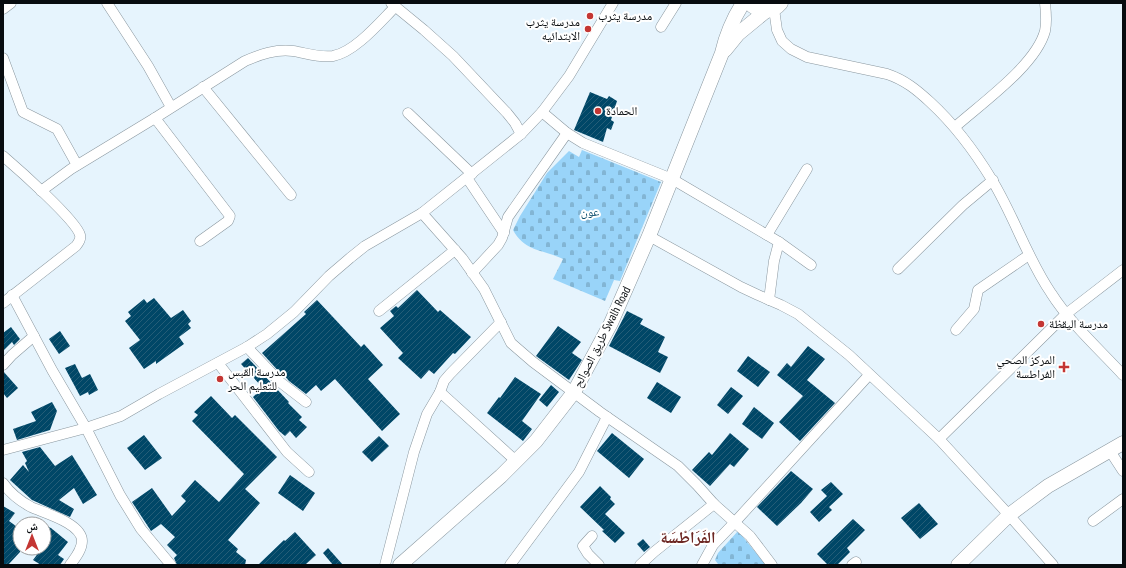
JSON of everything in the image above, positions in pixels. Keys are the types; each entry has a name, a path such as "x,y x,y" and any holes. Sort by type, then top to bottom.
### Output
{"street":[{"path":"3,9 11,3"},
{"path":"107,3 148,66 171,107"},
{"path":"3,450 86,428 122,416 159,394 247,347 267,334 294,312 329,276 365,246 422,213 521,134 542,112 569,76 613,3"},
{"path":"661,27 676,3"},
{"path":"722,53 730,24 743,3"},
{"path":"749,3 760,11 774,8"},
{"path":"955,127 1027,63 1039,46 1045,30 1046,3"},
{"path":"41,191 77,165 245,61 261,54 275,51 292,51 321,56 333,56 356,44 393,5 453,56 516,122 521,134"},
{"path":"722,53 738,34 774,8"},
{"path":"774,8 776,30 782,41 791,49 807,57 888,74 898,78 912,87 955,127 993,180 1029,255 1051,294 1066,314 1123,375"},
{"name":"طريق الصوالح Swalh Road","path":"400,565 501,476 536,441 574,392 611,323 649,236 722,53"},
{"path":"3,58 23,112 57,129 77,165"},
{"path":"203,87 291,195"},
{"path":"542,112 567,133 583,143 672,179 779,242 811,265"},
{"path":"408,113 469,176 504,232"},
{"path":"155,118 230,216 228,221 200,241"},
{"path":"472,273 498,245 502,238 508,217 567,133"},
{"path":"3,156 41,191 74,225 80,234 80,241 76,246 3,303"},
{"path":"767,235 807,169"},
{"path":"898,269 962,204 993,180"},
{"path":"422,213 455,250 484,289 511,343 533,362 607,417 678,466 714,504 750,536 772,565"},
{"path":"649,236 747,290 792,311 849,355 939,439 1009,514 1053,565"},
{"path":"770,300 774,261 779,242"},
{"path":"379,311 455,250"},
{"path":"956,330 974,309 978,290 1029,255"},
{"path":"939,439 1066,314 1123,270"},
{"path":"12,295 52,370 86,428 120,495 137,523 171,565"},
{"path":"385,565 414,452 427,414 440,392 444,381 501,322"},
{"path":"3,365 34,336"},
{"path":"247,347 280,382 306,402"},
{"path":"218,363 287,452 309,472"},
{"path":"702,565 712,545 735,522 869,375"},
{"path":"440,392 516,461"},
{"path":"510,565 579,472 607,417"},
{"path":"958,565 1009,514 1048,486 1123,443"},
{"path":"1110,451 1123,471"},
{"path":"3,483 20,500 70,524 79,531 83,539 81,548 70,565"},
{"path":"1093,521 1123,498"},
{"path":"640,565 714,504"},
{"path":"592,536 583,546 588,554 599,565"}],"green space":[{"name":"عون","path":"582,150 661,182 620,281 614,280 605,301 553,279 563,259 529,246 518,237 513,230 547,173 569,151 579,157"},
{"path":"738,531 766,565 718,565 715,560 718,553"}],"building":[{"name":"الحمادة","path":"590,92 607,99 609,96 617,101 611,120 614,122 611,130 607,128 603,142 574,130"},
{"path":"417,290 438,312 440,310 471,337 455,354 453,353 434,374 429,370 421,379 398,358 403,353 380,328 394,316 390,311 396,306 398,308"},
{"path":"154,298 171,318 183,310 191,321 188,324 191,328 179,337 184,344 156,364 156,361 144,369 129,348 140,340 125,321 131,316 128,312 144,299 147,303"},
{"path":"317,300 361,347 364,344 383,365 368,379 400,414 382,431 335,379 321,391 316,385 306,394 289,381 283,374 282,375 262,353 306,314 304,312"},
{"path":"627,311 643,319 640,324 665,337 658,352 668,357 660,373 609,346"},
{"path":"558,326 581,342 572,353 582,360 569,380 536,356"},
{"path":"11,327 20,339 14,345 12,342 3,351 3,333"},
{"path":"60,331 70,346 59,354 49,339"},
{"path":"808,346 825,359 807,380 835,403 800,441 779,422 803,396 777,375 787,363 791,367"},
{"path":"748,356 770,372 758,387 737,371"},
{"path":"248,358 302,417 299,420 307,427 296,438 290,431 285,436 279,431 253,397 263,388 241,364"},
{"path":"75,364 82,378 90,374 98,390 89,395 88,392 80,396 65,368"},
{"path":"3,371 18,388 7,398 3,393"},
{"path":"515,377 541,394 522,421 532,429 523,441 487,413"},
{"path":"657,382 681,397 671,413 647,398"},
{"path":"551,385 559,392 547,407 539,400"},
{"path":"731,387 743,396 728,414 717,405"},
{"path":"211,396 232,418 235,415 277,457 245,489 260,503 228,540 238,549 236,552 246,560 245,565 177,565 174,558 177,555 167,545 175,537 161,524 151,531 132,502 152,488 172,516 186,501 181,496 195,480 219,502 244,474 192,421 198,415 194,412"},
{"path":"52,402 57,411 50,430 17,440 13,429 36,421 31,412"},
{"path":"754,407 774,423 762,439 742,424"},
{"path":"612,433 644,459 629,478 597,451"},
{"path":"730,433 749,449 734,467 730,464 710,486 692,470 709,452 712,455"},
{"path":"144,435 162,458 145,470 127,448"},
{"path":"379,436 389,446 372,462 362,452"},
{"path":"40,447 55,466 72,455 97,495 83,504 74,488 59,500 74,509 70,517 32,500 10,480 23,465 29,472 25,463 27,461 22,452"},
{"path":"791,471 813,489 777,526 757,507"},
{"path":"290,475 315,493 303,511 278,493"},
{"path":"831,482 843,494 829,507 832,510 819,522 810,512 827,496 821,490"},
{"path":"600,486 611,497 610,499 615,504 605,514 625,533 615,543 580,507"},
{"path":"919,503 938,524 920,539 901,518"},
{"path":"3,506 15,513 9,521 12,523 12,556 16,556 8,565 3,565"},
{"path":"853,519 865,530 847,548 850,552 837,565 828,565 817,554"},
{"path":"52,529 68,542 58,555 64,559 60,565 41,565 33,560 36,556 52,556"},
{"path":"295,532 316,555 305,565 258,565 284,540 285,541"},
{"path":"643,539 650,547 644,552 637,544"},
{"path":"328,548 343,565 333,565 323,553"}],"place":[{"name":"مدرسة يثرب","path":"590,16"},
{"name":"مدرسة يثرب الابتدائيه","path":"588,29"},
{"name":"الحمادة","path":"598,111"},
{"name":"مدرسة اليقظة","path":"1041,324"},
{"name":"المركز الصحي الفراطسة","path":"1064,367"},
{"name":"مدرسة القبس للتعليم الحر","path":"220,379"}],"district":[{"name":"الفَرَاطْسَة","path":"688,537"}]}
